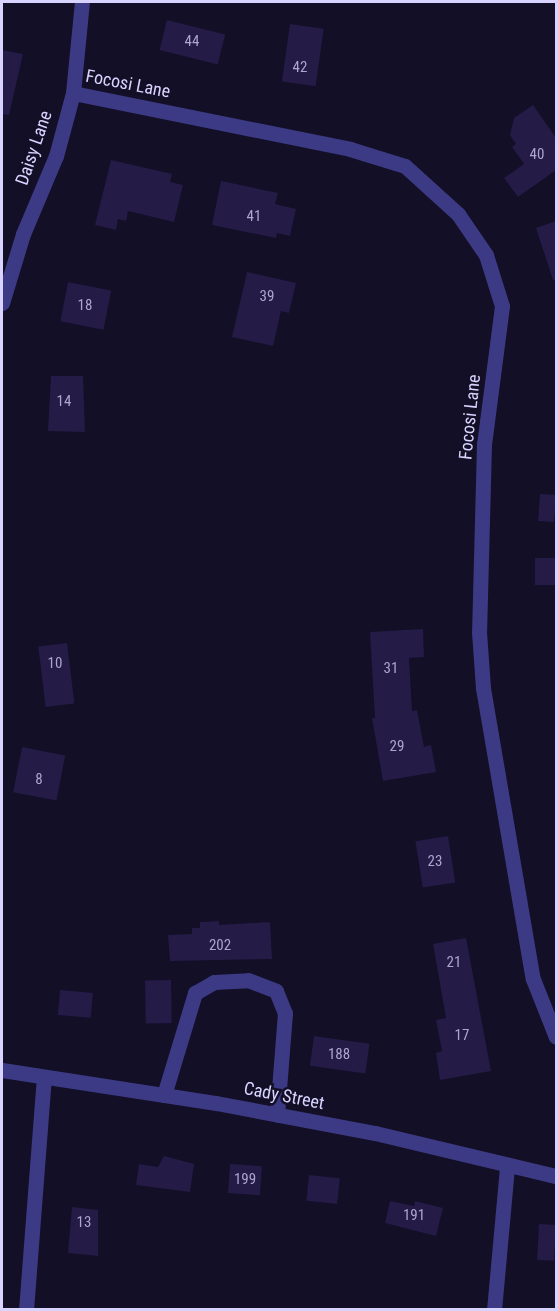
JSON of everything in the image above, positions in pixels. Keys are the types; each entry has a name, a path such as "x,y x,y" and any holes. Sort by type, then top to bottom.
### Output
{"street":[{"name":"Daisy Lane","path":"2,303 23,234 56,156 73,93 82,2"},
{"name":"Focosi Lane","path":"73,93 350,149 405,166 458,214 486,255 502,306 484,444 478,632 483,688 533,979 556,1037"},
{"path":"164,1095 195,993 214,981 248,980 276,991 285,1013 277,1115"},
{"name":"Cady Street","path":"2,1070 164,1095 375,1133 556,1176"},
{"path":"26,1310 44,1078"},
{"path":"494,1310 507,1166"}],"building":[{"path":"167,20 225,35 218,65 160,50"},
{"path":"290,24 324,29 316,86 282,81"},
{"path":"2,50 23,54 9,115 2,114"},
{"path":"533,105 556,138 556,170 518,197 504,178 524,164 512,147 516,144 510,135 514,118"},
{"path":"111,160 172,174 170,182 183,185 174,222 128,211 126,221 118,219 116,230 95,225"},
{"path":"221,181 278,193 275,204 296,209 290,236 277,233 276,238 212,225"},
{"path":"556,221 556,280 553,280 536,228"},
{"path":"247,272 296,283 289,313 281,311 273,346 232,337"},
{"path":"68,282 111,290 104,330 60,321"},
{"path":"51,376 83,376 85,432 48,431"},
{"path":"540,494 556,495 554,522 538,521"},
{"path":"535,558 556,558 556,585 535,585"},
{"path":"423,629 424,657 409,658 412,711 417,710 424,747 431,745 436,772 383,781 372,718 375,718 370,632"},
{"path":"67,643 74,704 46,707 38,647"},
{"path":"22,747 65,755 56,801 13,792"},
{"path":"448,836 455,882 423,888 415,841"},
{"path":"219,921 219,925 270,922 272,959 170,961 168,935 192,934 192,928 200,928 200,922"},
{"path":"466,938 491,1071 440,1080 436,1053 442,1051 436,1020 446,1018 433,944"},
{"path":"145,980 171,980 172,1023 146,1023"},
{"path":"60,990 93,993 91,1018 58,1015"},
{"path":"314,1036 369,1044 365,1074 310,1066"},
{"path":"164,1156 194,1164 190,1192 136,1185 139,1164 158,1167"},
{"path":"230,1164 262,1166 260,1195 228,1193"},
{"path":"309,1175 340,1178 337,1204 306,1201"},
{"path":"390,1201 414,1206 415,1201 443,1208 436,1236 385,1223"},
{"path":"72,1207 98,1210 98,1256 68,1253"},
{"path":"539,1224 556,1225 554,1261 537,1260"}]}
